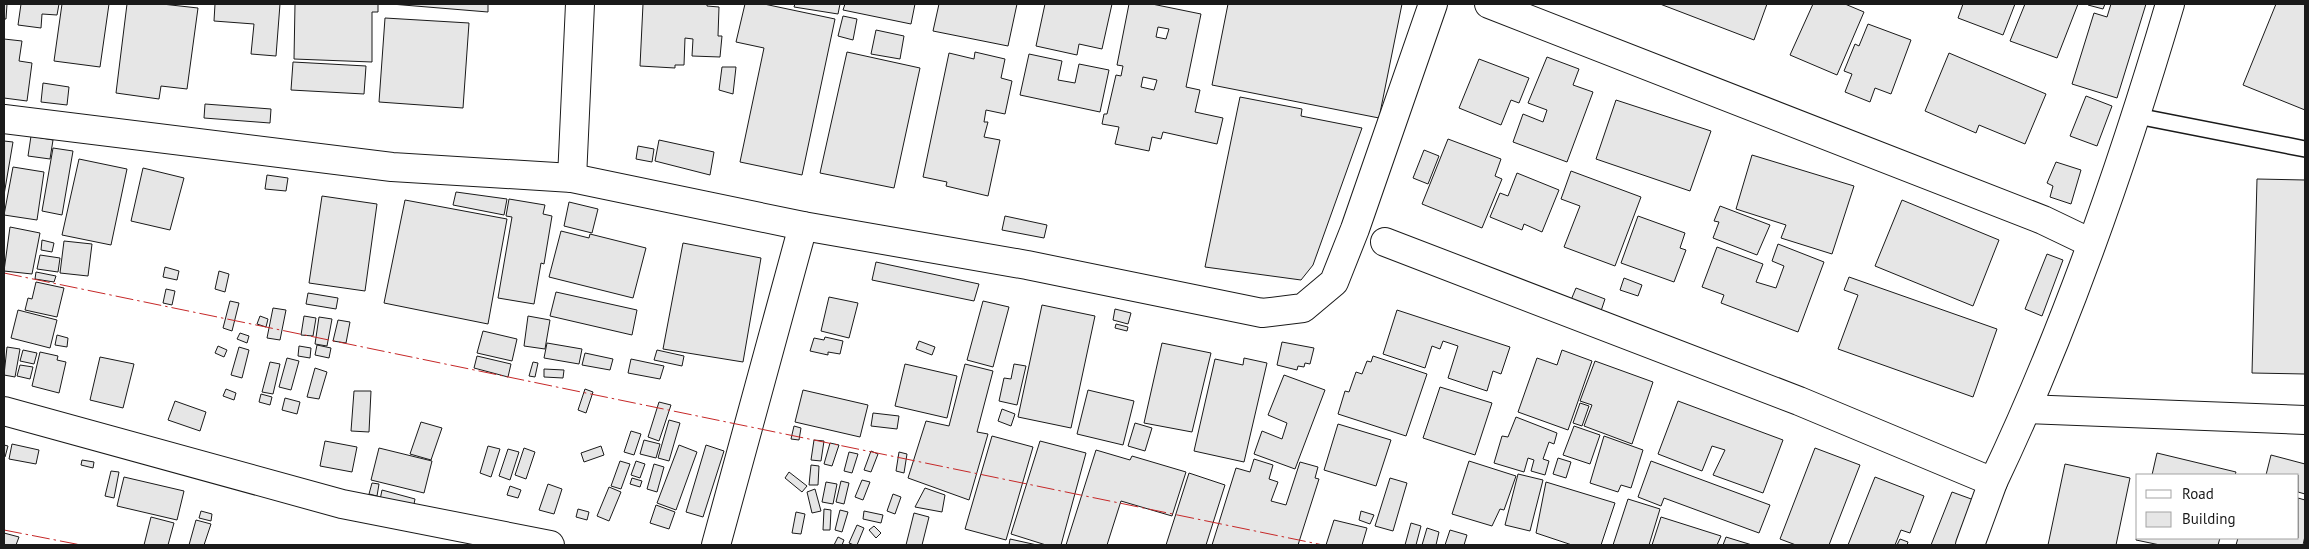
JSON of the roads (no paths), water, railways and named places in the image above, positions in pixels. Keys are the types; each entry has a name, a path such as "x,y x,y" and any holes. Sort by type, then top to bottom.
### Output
{"street":[{"path":"572,178 580,4"},
{"path":"4,119 392,167 572,178 803,226 1027,265 1262,314 1303,308 1334,282 1355,229 1433,4"},
{"path":"1489,4 2043,220 2091,243"},
{"path":"1970,545 1993,482 2028,409 2091,243 2137,116 2170,4"},
{"path":"716,545 803,226"},
{"path":"1385,242 1799,401 1993,482"},
{"path":"2028,409 2305,420"},
{"path":"4,411 342,504 550,545"}],"lane":[{"path":"2137,116 2305,149"}]}
